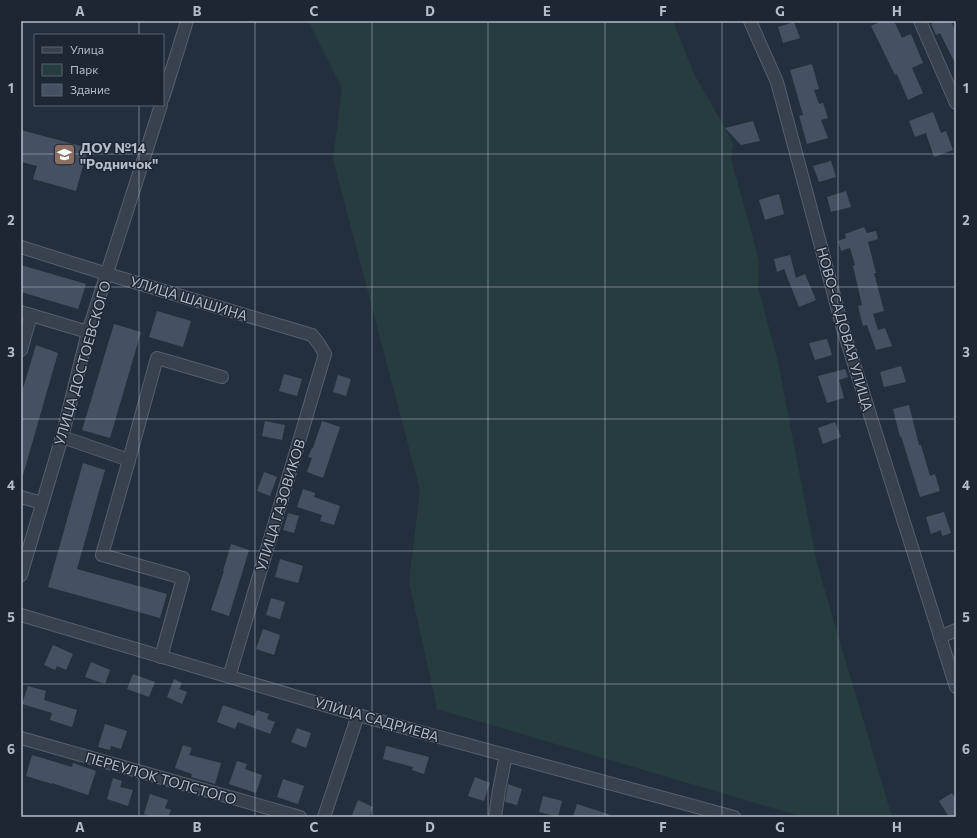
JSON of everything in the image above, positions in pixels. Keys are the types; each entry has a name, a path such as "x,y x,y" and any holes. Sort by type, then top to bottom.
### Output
{"street":[{"path":"164,95 186,21"},
{"name":"НОВО-САДОВАЯ УЛИЦА","path":"750,21 777,82 843,329 956,687"},
{"path":"920,21 956,103"},
{"name":"УЛИЦА ДОСТОЕВСКОГО","path":"21,576 62,437 88,332 161,106"},
{"name":"УЛИЦА ШАШИНА","path":"21,246 107,274 312,335"},
{"path":"21,350 26,314 88,332"},
{"name":"УЛИЦА ГАЗОВИКОВ","path":"229,677 325,354 320,344 312,335"},
{"path":"161,658 184,578 102,555 157,358 222,377"},
{"path":"62,437 129,460"},
{"path":"21,497 42,503"},
{"name":"УЛИЦА САДРИЕВА","path":"21,615 161,658 358,715 734,817"},
{"path":"940,637 956,630"},
{"path":"324,817 358,715"},
{"name":"ПЕРЕУЛОК ТОЛСТОГО","path":"21,738 300,817"},
{"path":"495,817 498,790 506,755"}],"green space":[{"path":"308,21 673,21 694,74 733,144 731,159 759,260 758,287 778,362 817,564 892,817 803,817 437,709 409,582 420,490 333,159 342,88"}],"building":[{"path":"882,21 894,21 902,38 911,34 923,63 912,68 923,93 908,100 897,74 895,75 871,26"},
{"path":"936,21 951,21 956,32 956,65 940,33 936,35 931,24"},
{"path":"794,22 800,38 783,43 778,27"},
{"path":"812,64 819,89 814,90 819,104 823,103 828,118 821,120 828,138 807,144 799,116 803,115 790,70"},
{"path":"933,112 941,133 946,131 953,150 934,157 926,133 915,137 909,121"},
{"path":"753,121 760,141 741,145 725,128"},
{"path":"21,130 88,148 76,191 33,179 37,166 21,162"},
{"path":"831,161 836,177 819,182 813,166"},
{"path":"846,191 851,207 831,212 827,197"},
{"path":"779,194 784,214 765,220 759,200"},
{"path":"864,227 867,233 876,231 878,239 868,242 884,311 873,314 878,330 885,328 892,346 876,350 867,325 863,326 858,306 862,305 853,266 855,265 850,248 841,251 838,241 846,238 845,234"},
{"path":"790,255 796,278 805,274 816,300 799,307 784,269 777,272 774,259"},
{"path":"21,265 86,284 78,309 21,292"},
{"path":"157,311 191,321 183,347 149,337"},
{"path":"114,324 141,332 110,438 82,430"},
{"path":"827,339 832,355 815,360 809,343"},
{"path":"36,345 58,353 23,475 21,475 21,395"},
{"path":"901,366 906,382 884,387 880,372"},
{"path":"845,369 848,377 839,380 844,398 827,403 818,376"},
{"path":"284,374 302,379 297,396 279,391"},
{"path":"338,375 351,379 346,396 333,392"},
{"path":"909,405 919,445 921,445 930,476 935,474 940,491 920,497 901,436 900,437 893,409"},
{"path":"265,421 285,425 282,440 262,436"},
{"path":"322,421 340,427 323,478 307,472 312,458 308,457 313,448"},
{"path":"835,422 841,437 823,444 818,428"},
{"path":"83,463 105,470 77,569 167,594 160,618 48,587"},
{"path":"264,472 277,477 270,496 257,491"},
{"path":"303,489 315,493 314,497 340,506 334,525 320,521 322,515 297,507"},
{"path":"944,512 951,533 942,536 941,530 931,534 926,517"},
{"path":"288,513 299,516 294,533 283,530"},
{"path":"231,544 249,550 229,616 211,610"},
{"path":"280,559 303,566 298,583 275,577"},
{"path":"271,598 285,602 280,619 266,615"},
{"path":"263,629 280,635 274,655 256,649"},
{"path":"53,645 73,654 66,670 57,666 55,670 44,665"},
{"path":"91,662 110,670 105,684 85,677"},
{"path":"133,674 155,682 149,697 127,689"},
{"path":"174,679 182,683 179,689 187,692 182,704 167,697"},
{"path":"28,686 46,691 44,700 77,710 72,727 50,720 52,713 22,704"},
{"path":"223,705 254,716 257,710 269,714 267,719 275,722 270,734 238,722 235,729 217,722"},
{"path":"105,724 127,731 121,749 111,746 110,750 98,747"},
{"path":"297,728 311,733 306,748 291,742"},
{"path":"183,745 192,748 189,755 221,763 215,784 191,777 192,774 175,768"},
{"path":"386,746 429,757 424,774 412,770 413,767 383,759"},
{"path":"32,755 72,767 73,763 96,771 88,795 26,776"},
{"path":"237,761 247,764 245,769 262,775 256,793 229,784"},
{"path":"475,777 490,783 484,801 468,796"},
{"path":"113,778 122,781 120,787 133,790 128,806 107,799"},
{"path":"283,779 304,786 298,804 277,797"},
{"path":"508,784 522,789 517,805 505,802"},
{"path":"952,793 956,799 956,817 949,817 939,801"},
{"path":"150,794 168,800 165,808 171,810 168,817 153,817 144,814"},
{"path":"543,796 562,801 558,817 539,812"},
{"path":"358,800 373,807 369,817 357,817 352,815"},
{"path":"577,804 611,815 611,817 573,817"}],"place":[{"name":"ДОУ №14 \"Родничок\"","path":"64,155"}]}
